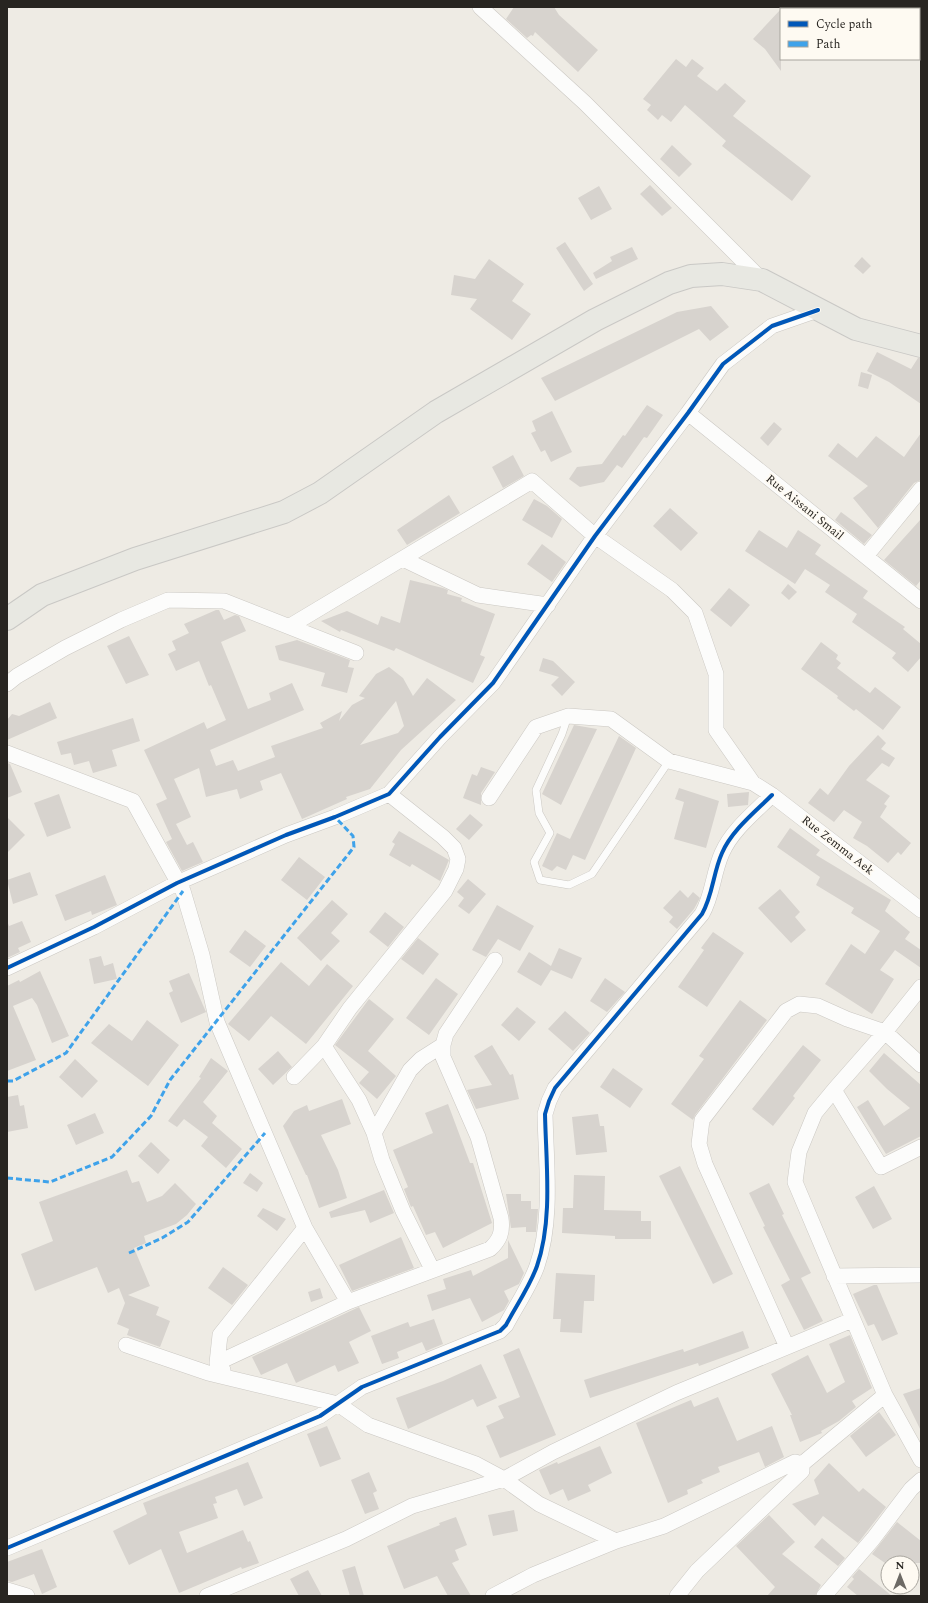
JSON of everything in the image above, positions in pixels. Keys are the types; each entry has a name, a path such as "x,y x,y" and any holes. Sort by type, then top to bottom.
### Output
{"main road":[{"path":"7,619 42,595 135,559 284,512 320,493 436,412 595,320 668,283 691,276 722,274 762,280 856,329 921,346"}],"street":[{"path":"480,7 585,103 762,280"},
{"path":"7,968 94,927 177,883 286,835 335,817 389,794 440,736 493,683 595,536 723,364 772,326 818,310"},
{"name":"Rue Aissani Smail","path":"688,413 921,601"},
{"path":"290,626 532,481 595,536 672,590 695,613 716,674 716,730 753,783"},
{"path":"866,556 921,489"},
{"path":"403,559 478,596 548,605"},
{"path":"7,684 17,676 65,648 120,620 168,600 224,601 356,653"},
{"path":"490,798 536,727 568,716 611,719 670,761 753,783"},
{"path":"7,753 133,801 183,892 202,955 217,1022 305,1228 348,1302"},
{"name":"Rue Zemma Aek","path":"753,783 772,795 921,910"},
{"path":"294,1077 324,1046 350,1008 445,892 456,869 458,859 454,848 443,837 389,794"},
{"path":"7,1548 320,1416 352,1392 362,1387 493,1335 506,1325 536,1268 543,1243 546,1217 545,1114 549,1100 555,1088 702,914 709,899 718,864 727,843 772,795"},
{"path":"217,1363 348,1302 432,1269 490,1249 497,1243 501,1236 502,1227 478,1137 443,1057 443,1045 453,1022 496,960"},
{"path":"921,987 885,1032 815,1113 799,1152 795,1182 852,1320 885,1395 921,1460"},
{"path":"787,1346 705,1164 699,1144 702,1120 786,1011 799,1004 818,1006 847,1019 885,1032 921,1065"},
{"path":"374,1133 410,1070 421,1059 443,1045"},
{"path":"324,1046 359,1100 374,1133 382,1160 403,1211 432,1269"},
{"path":"834,1090 881,1167 921,1147"},
{"path":"230,1378 217,1363 220,1335 305,1228"},
{"path":"834,1276 921,1274"},
{"path":"207,1596 346,1539 412,1506 504,1479 554,1452 676,1392 852,1320"},
{"path":"126,1345 208,1373 338,1404 368,1425 476,1464 504,1479 539,1504 616,1541"},
{"path":"802,1464 885,1395"},
{"path":"492,1596 533,1575 616,1541 664,1526 795,1462 802,1464"},
{"path":"677,1596 697,1571 802,1471 802,1464"},
{"path":"824,1596 873,1539 911,1489 921,1480"},
{"path":"7,1590 27,1596"}],"lane":[{"path":"568,716 562,734 536,790 538,813 550,833 534,862 540,880 569,885 592,874 670,761"}],"building":[{"path":"514,7 554,7 559,15 598,50 578,72 535,32 533,36 531,35 527,38 506,19"},
{"path":"780,10 781,71 765,49 753,39"},
{"path":"676,59 686,67 692,59 704,68 697,76 717,91 725,83 746,101 733,116 811,176 792,201 722,146 726,141 685,105 671,122 662,115 658,120 647,110 651,105 643,99"},
{"path":"672,145 692,164 679,177 660,159"},
{"path":"650,185 672,208 662,216 640,194"},
{"path":"599,186 612,209 591,220 578,198"},
{"path":"565,242 593,284 584,291 556,248"},
{"path":"632,247 638,259 596,279 593,273 612,261 610,257"},
{"path":"862,257 871,266 863,274 854,266"},
{"path":"489,259 524,284 512,301 531,314 512,340 470,309 477,299 451,295 454,275 475,279"},
{"path":"711,306 729,327 710,341 699,329 555,401 541,378 677,312"},
{"path":"877,352 911,369 918,358 921,358 921,404 889,382 867,371"},
{"path":"861,372 872,375 868,389 858,386"},
{"path":"647,405 663,415 647,438 644,437 622,468 617,465 604,482 580,487 569,479 577,467 602,464 623,435 625,436"},
{"path":"552,411 572,452 551,462 545,450 541,452 531,433 536,431 532,421"},
{"path":"774,422 782,429 768,446 760,438"},
{"path":"921,433 921,480 914,483 878,528 853,498 868,486 828,456 838,443 857,458 876,436 904,457"},
{"path":"513,455 524,476 503,488 492,467"},
{"path":"449,495 460,513 407,545 397,530"},
{"path":"534,499 547,506 562,519 552,538 522,520"},
{"path":"670,508 698,533 681,551 653,526"},
{"path":"841,512 872,535 864,544 835,520"},
{"path":"921,519 921,580 916,586 884,560"},
{"path":"759,530 787,548 798,530 821,545 815,554 868,591 863,598 905,627 903,629 921,644 921,657 908,672 892,658 896,653 852,622 857,614 825,592 830,585 805,569 795,584 745,551"},
{"path":"542,544 566,562 552,582 527,564"},
{"path":"410,580 448,590 447,594 462,598 461,601 495,614 480,655 485,657 473,683 396,648 394,651 341,630 340,632 321,621 347,611 378,625 381,616 400,623"},
{"path":"788,584 797,592 789,600 781,593"},
{"path":"729,588 750,605 731,627 710,610"},
{"path":"216,610 219,610 224,620 235,615 239,616 246,631 221,642 248,709 271,700 269,693 292,683 304,710 210,750 216,766 233,760 238,771 275,757 271,746 323,728 320,723 342,711 339,721 352,705 365,698 359,696 376,674 389,667 403,678 413,696 427,678 456,700 401,750 370,789 346,797 347,799 302,819 281,773 260,781 263,790 240,799 237,789 206,797 199,768 174,779 191,817 176,824 187,845 193,842 203,862 182,871 166,842 172,839 156,804 167,799 144,750 204,722 207,729 226,720 211,685 209,686 199,661 176,671 168,654 176,650 172,641 189,633 184,624","holes":["396,701 404,726 398,733 360,745"]},
{"path":"129,636 149,675 126,684 107,646"},
{"path":"297,640 350,660 348,667 354,668 347,693 321,686 325,673 279,660 275,646"},
{"path":"821,642 838,655 836,659 841,663 837,668 870,693 875,687 901,707 883,730 856,709 854,711 837,698 838,696 801,669"},
{"path":"543,658 553,661 575,682 562,696 551,685 559,677 539,671"},
{"path":"50,702 57,718 7,740 7,720 12,714 19,716"},
{"path":"133,718 140,741 112,750 117,766 93,773 89,761 74,765 71,753 61,755 57,742"},
{"path":"574,725 597,729 561,805 542,794"},
{"path":"878,735 886,743 881,749 895,758 889,767 882,763 866,780 890,796 884,804 887,806 880,817 911,843 901,855 898,852 888,863 867,846 853,838 862,822 844,810 834,822 808,803 820,788 828,795 849,766"},
{"path":"619,736 636,748 585,860 573,855 566,870 557,866 552,871 542,866 557,833 570,839"},
{"path":"7,763 10,764 22,792 7,798"},
{"path":"481,767 495,772 481,793 481,805 463,798 472,774 477,776"},
{"path":"679,788 719,801 706,848 674,839 684,802 675,799"},
{"path":"749,792 748,805 728,807 727,794"},
{"path":"59,794 71,828 47,837 34,803"},
{"path":"470,814 483,825 469,840 456,829"},
{"path":"7,817 25,835 7,853"},
{"path":"790,828 820,850 816,855 891,900 885,911 910,932 905,939 921,950 921,968 895,950 880,970 894,979 872,1014 825,984 851,944 865,954 880,931 851,913 854,908 816,885 820,877 777,847"},
{"path":"399,831 449,860 440,881 412,864 410,867 389,855 395,844 392,842"},
{"path":"299,857 325,877 307,900 281,880"},
{"path":"30,872 38,895 13,904 7,880"},
{"path":"105,875 117,905 92,915 91,911 65,921 55,895"},
{"path":"468,879 486,894 469,914 458,906 464,898 457,892"},
{"path":"780,889 800,912 795,917 806,930 791,943 758,908"},
{"path":"680,890 688,898 693,892 700,898 694,909 677,929 669,922 673,917 663,908"},
{"path":"332,900 348,914 331,933 340,941 321,961 297,938"},
{"path":"497,905 534,926 520,951 498,939 486,957 472,950"},
{"path":"385,912 404,927 388,947 369,932"},
{"path":"7,921 9,926 22,921 31,942 18,948 20,952 7,958"},
{"path":"245,930 266,946 250,967 229,952"},
{"path":"713,932 744,953 707,1007 678,987 704,950 701,948"},
{"path":"418,938 439,954 423,975 401,959"},
{"path":"559,948 582,958 572,979 551,970 541,986 517,972 529,952 551,966"},
{"path":"101,956 104,966 113,963 117,979 94,984 89,959"},
{"path":"281,962 309,986 327,964 353,986 306,1044 271,1016 249,1041 228,1024"},
{"path":"40,971 69,1036 52,1043 37,1005 32,998 13,1006 36,1060 7,1071 7,986 19,980 20,982"},
{"path":"189,973 206,1012 181,1023 169,993 173,991 169,981"},
{"path":"436,978 458,994 429,1035 406,1018"},
{"path":"605,978 625,992 607,1012 590,1001"},
{"path":"369,999 394,1019 368,1051 396,1076 377,1099 359,1083 369,1072 335,1045"},
{"path":"740,1000 767,1020 695,1115 693,1120 671,1104 704,1059 699,1056"},
{"path":"517,1007 536,1022 519,1041 501,1025"},
{"path":"565,1011 590,1033 573,1051 548,1029"},
{"path":"147,1020 179,1045 148,1086 91,1043 109,1024 132,1041"},
{"path":"492,1045 510,1075 513,1074 519,1099 476,1109 467,1090 492,1085 474,1056"},
{"path":"803,1045 821,1060 793,1096 795,1098 773,1126 752,1109"},
{"path":"278,1051 292,1067 273,1085 258,1069"},
{"path":"884,1053 921,1085 921,1136 886,1154 857,1107 868,1100 884,1126 910,1108 887,1089 869,1071"},
{"path":"211,1058 228,1071 203,1102 217,1116 212,1123 242,1149 226,1168 201,1146 208,1137 184,1119 177,1127 168,1121 201,1078 199,1077"},
{"path":"75,1059 98,1081 82,1098 59,1077"},
{"path":"613,1068 643,1089 630,1108 600,1087"},
{"path":"18,1095 20,1106 24,1105 28,1128 7,1132 7,1097"},
{"path":"342,1099 351,1124 321,1135 338,1170 347,1198 319,1208 307,1175 283,1126 294,1111 307,1105 309,1111"},
{"path":"448,1104 470,1163 473,1163 492,1223 443,1248 435,1232 426,1235 413,1206 411,1207 404,1189 408,1187 393,1150 433,1133 425,1113"},
{"path":"95,1113 104,1133 76,1145 67,1125"},
{"path":"598,1114 600,1126 604,1126 607,1152 576,1155 572,1117"},
{"path":"151,1142 170,1160 158,1174 138,1156"},
{"path":"680,1166 733,1274 713,1284 659,1176"},
{"path":"127,1170 132,1183 139,1181 147,1202 162,1196 175,1183 196,1204 187,1215 176,1224 144,1236 146,1243 134,1248 150,1286 128,1295 159,1307 156,1315 170,1321 160,1347 127,1335 129,1329 117,1324 125,1303 119,1288 108,1293 97,1267 35,1291 21,1254 53,1241 39,1202"},
{"path":"250,1173 263,1183 257,1192 243,1183"},
{"path":"574,1175 605,1176 604,1210 641,1211 641,1221 651,1221 651,1239 615,1239 615,1236 562,1233 563,1208 573,1208"},
{"path":"769,1183 784,1214 782,1215 811,1273 801,1278 823,1321 804,1330 781,1285 790,1280 763,1227 765,1226 749,1193"},
{"path":"874,1186 892,1219 873,1229 855,1197"},
{"path":"384,1190 394,1213 370,1223 365,1210 331,1218 329,1212"},
{"path":"506,1194 521,1194 521,1201 531,1201 531,1209 538,1209 536,1232 526,1232 526,1227 511,1228"},
{"path":"263,1208 286,1219 277,1231 257,1216"},
{"path":"401,1237 414,1268 352,1291 339,1265"},
{"path":"508,1240 524,1273 519,1284 504,1291 509,1301 504,1310 482,1322 470,1298 432,1311 427,1295 446,1289 443,1279 471,1270 473,1276 508,1258"},
{"path":"223,1267 248,1285 232,1305 208,1288"},
{"path":"556,1273 595,1275 594,1301 584,1301 582,1333 560,1332 561,1319 553,1319"},
{"path":"877,1285 898,1334 882,1341 874,1324 868,1326 853,1294"},
{"path":"320,1288 323,1298 311,1302 308,1292"},
{"path":"359,1307 371,1331 349,1342 359,1363 338,1372 335,1365 296,1383 287,1363 261,1375 252,1357"},
{"path":"434,1319 443,1344 426,1351 422,1342 397,1352 399,1358 382,1364 371,1336 408,1322 410,1327"},
{"path":"743,1331 749,1348 699,1366 698,1363 590,1398 584,1380 683,1349 684,1352"},
{"path":"850,1335 872,1388 852,1401 856,1407 839,1421 821,1431 822,1433 800,1442 790,1415 792,1415 771,1374 808,1355 827,1393 845,1382 829,1344"},
{"path":"519,1348 556,1435 500,1458 486,1426 504,1418 498,1406 520,1397 503,1355"},
{"path":"481,1364 497,1398 477,1407 473,1399 408,1429 396,1398 443,1381"},
{"path":"921,1388 921,1431 903,1394"},
{"path":"718,1397 737,1441 772,1426 784,1457 765,1467 759,1452 718,1467 720,1472 701,1480 703,1483 687,1490 688,1494 668,1503 636,1423 691,1400 694,1407"},
{"path":"879,1412 896,1435 866,1457 850,1436"},
{"path":"327,1426 341,1459 320,1467 307,1434"},
{"path":"600,1446 612,1473 588,1485 591,1491 568,1501 563,1489 550,1495 539,1470 557,1462 558,1464"},
{"path":"248,1462 263,1498 244,1506 237,1489 215,1497 217,1503 213,1504 218,1518 179,1532 187,1553 243,1530 248,1542 250,1541 259,1563 242,1569 241,1567 179,1593 161,1549 129,1565 113,1531 147,1514 143,1503"},
{"path":"829,1463 859,1492 863,1488 886,1507 858,1543 823,1516 815,1526 792,1504 819,1494 814,1480"},
{"path":"369,1472 377,1491 373,1493 379,1509 365,1514 351,1480"},
{"path":"514,1510 518,1531 493,1536 488,1515"},
{"path":"769,1515 795,1542 782,1554 821,1585 815,1596 767,1596 775,1587 736,1546"},
{"path":"456,1517 467,1545 455,1550 459,1560 452,1563 471,1596 448,1596 437,1576 404,1589 387,1546"},
{"path":"897,1522 921,1541 921,1563 920,1555 880,1555 880,1560 872,1554"},
{"path":"822,1538 845,1558 838,1566 814,1547"},
{"path":"42,1549 57,1587 42,1594 34,1574 12,1582 7,1581 7,1562"},
{"path":"355,1566 364,1596 350,1596 342,1570"},
{"path":"859,1569 880,1586 880,1595 892,1596 858,1596 847,1587 854,1579 852,1577"},
{"path":"308,1570 322,1596 299,1596 290,1579"}],"marked path":[{"path":"7,1178 50,1182 112,1157 151,1116 170,1080 354,847 353,836 335,817"},
{"path":"7,1081 13,1081 66,1053 183,891"},
{"path":"129,1253 162,1238 188,1222 265,1133"}],"cycle path":[{"path":"7,968 94,927 177,883 286,835 335,817 389,794 440,737 493,683 595,536 723,364 772,326 818,310"},
{"path":"7,1548 320,1416 362,1387 500,1331 506,1325 531,1281 542,1248 547,1211 545,1114 555,1088 702,914 706,907 719,861 726,845 744,822 772,795"}]}
